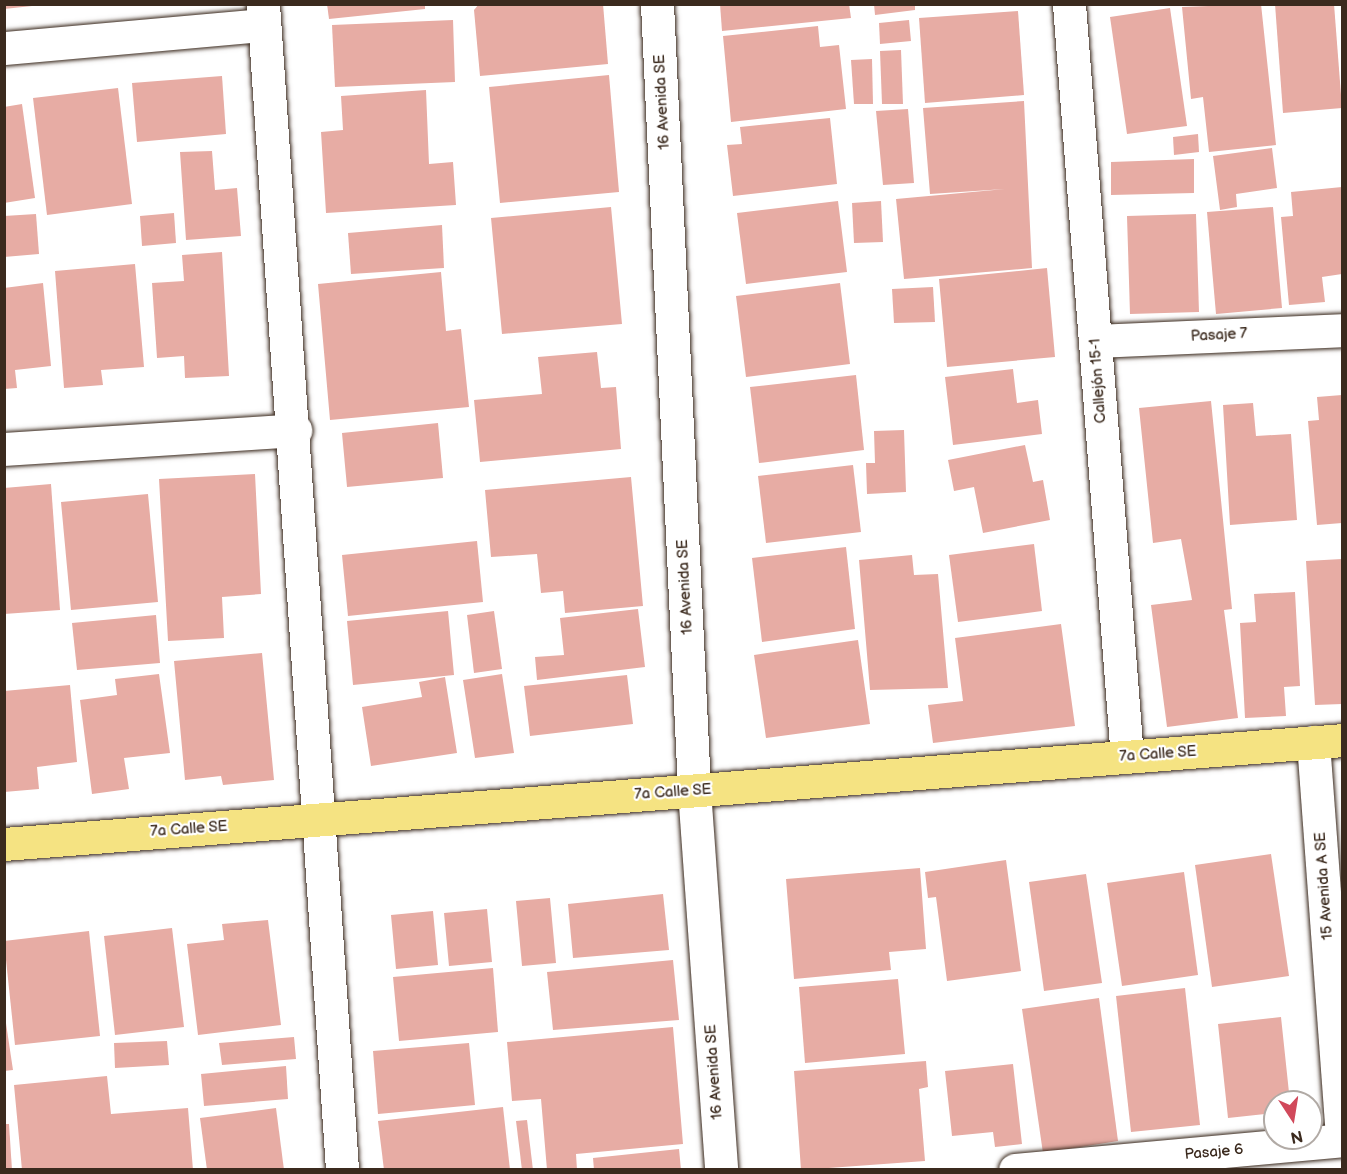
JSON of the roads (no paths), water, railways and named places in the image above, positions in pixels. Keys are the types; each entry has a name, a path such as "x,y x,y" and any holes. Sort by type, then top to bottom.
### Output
{"main road":[{"name":"7a Calle SE","path":"4,844 1328,741"}],"street":[{"name":"16 Avenida SE","path":"657,4 694,790 721,1170"},
{"name":"Callejón 15-1","path":"1069,4 1127,757"},
{"path":"4,48 264,15 295,430 315,819 342,1170"},
{"name":"Pasaje 7","path":"1095,340 1342,330"},
{"path":"4,449 295,430"},
{"name":"15 Avenida A SE","path":"1328,741 1342,1139"},
{"name":"Pasaje 6","path":"1015,1170 1342,1139"}]}
